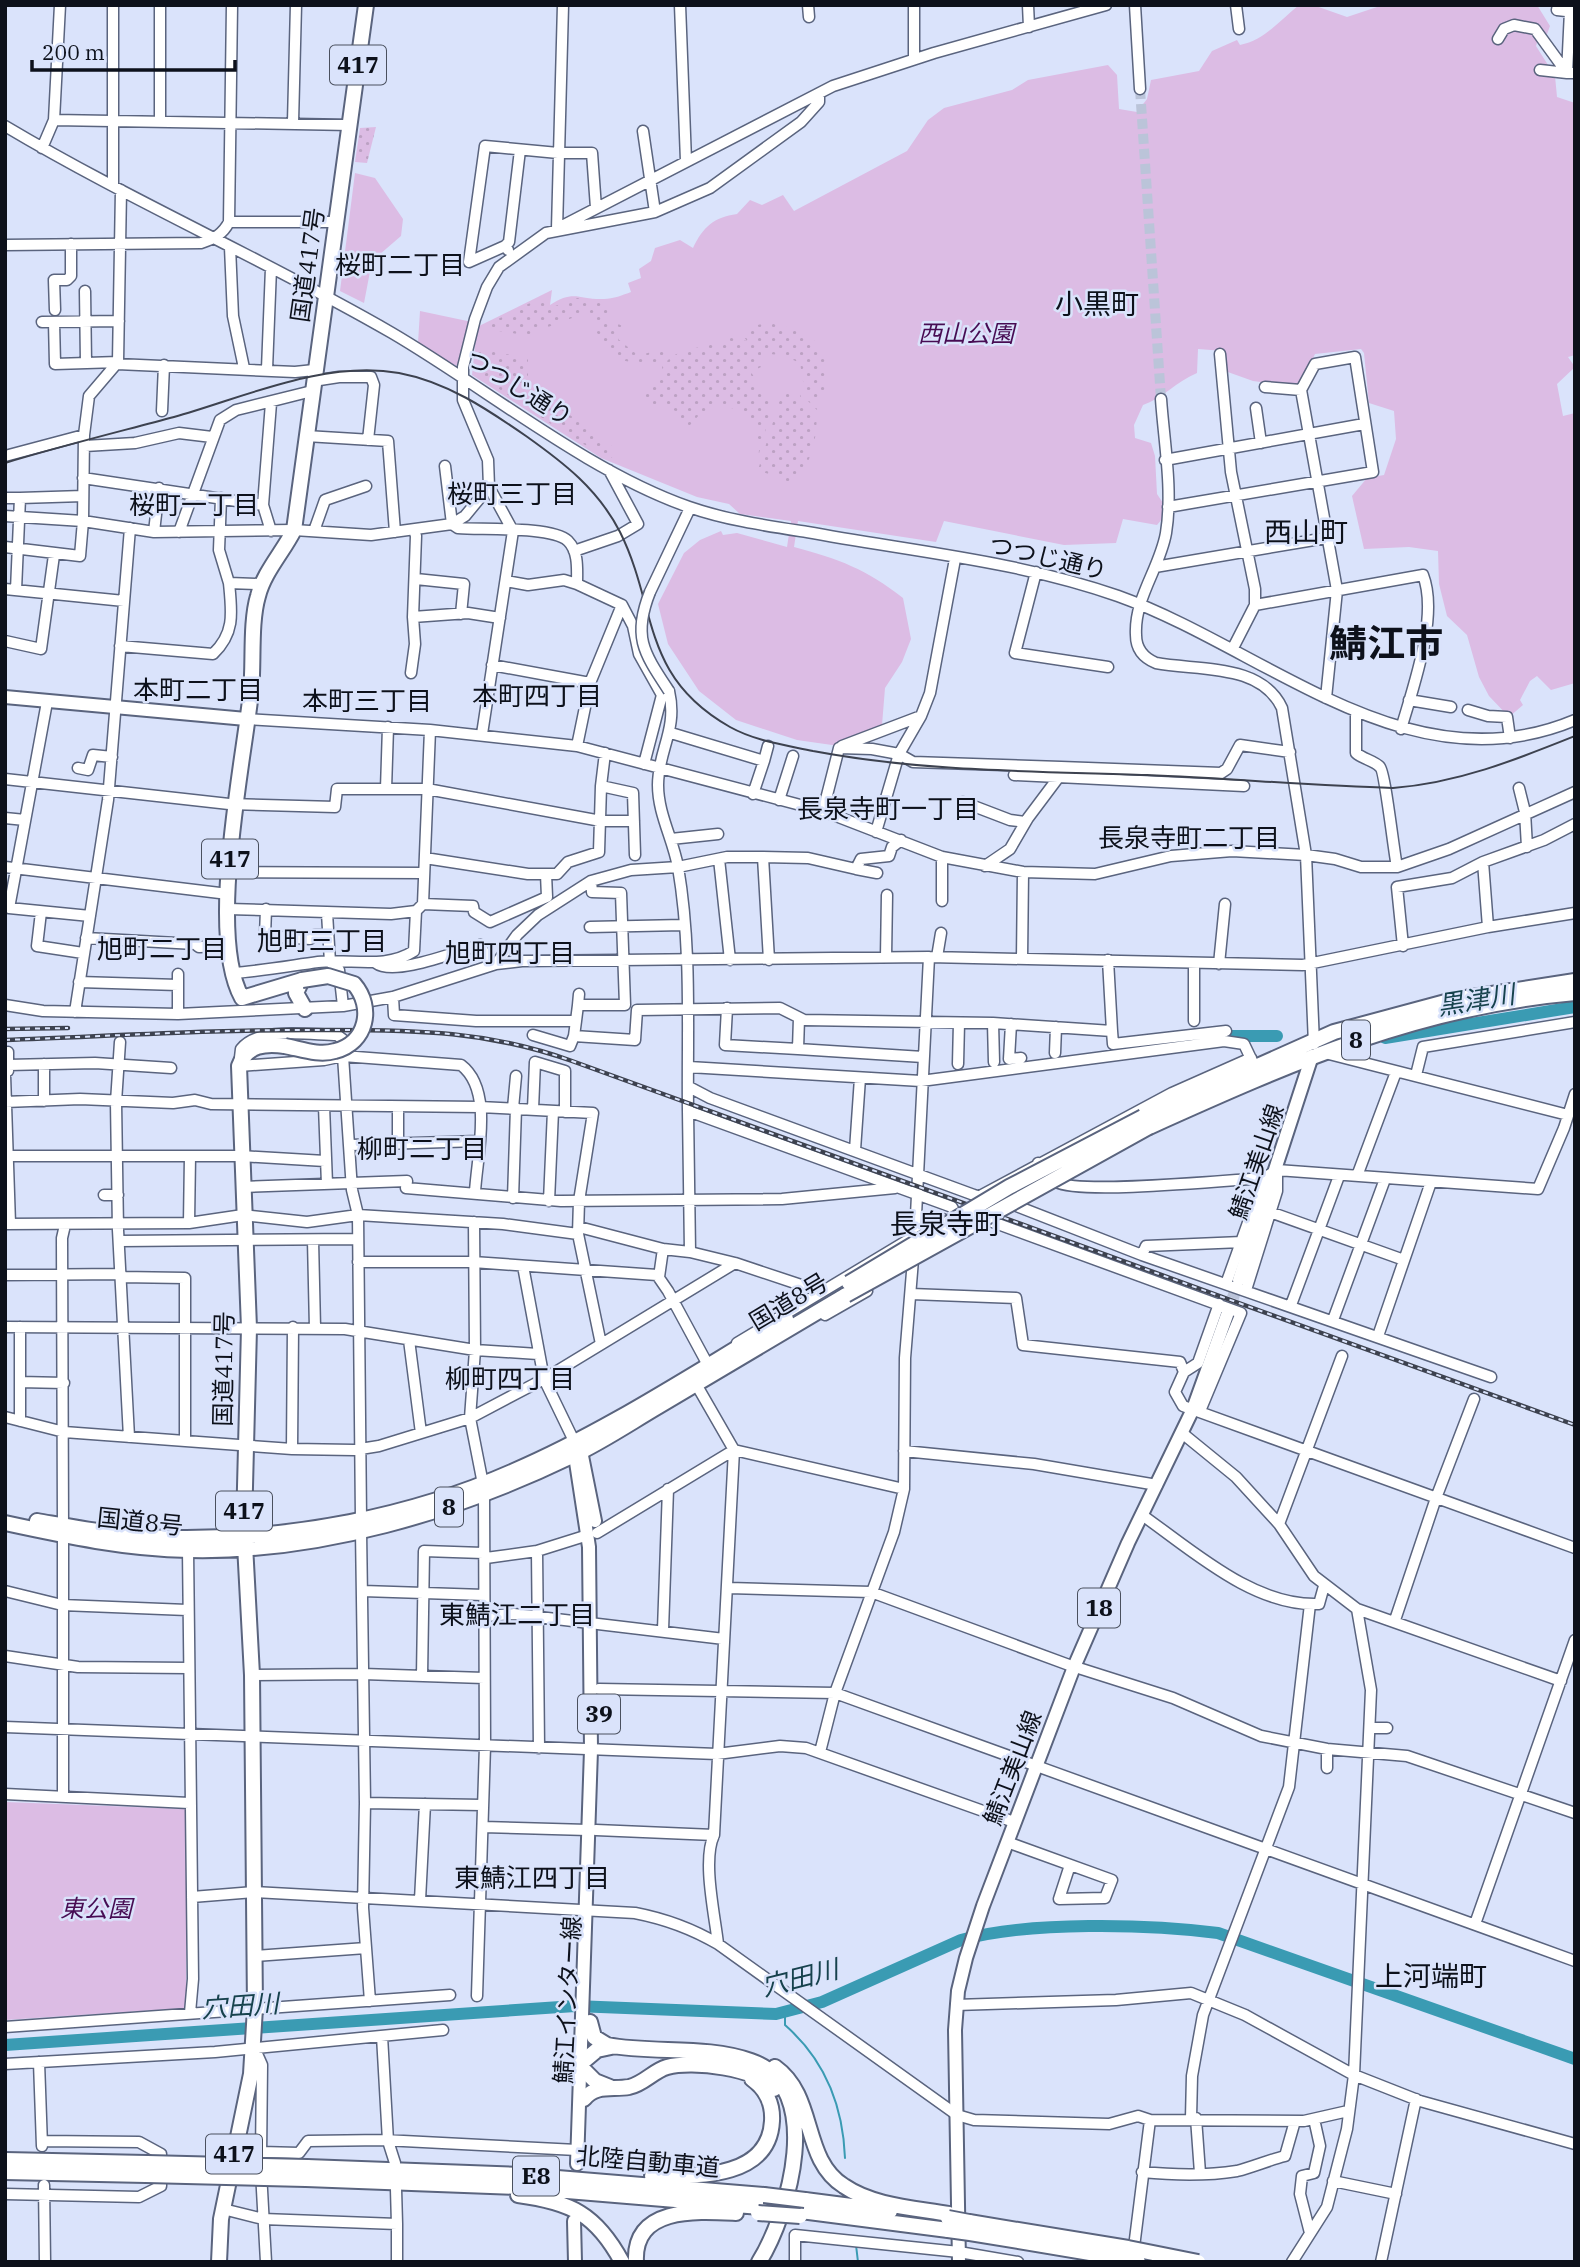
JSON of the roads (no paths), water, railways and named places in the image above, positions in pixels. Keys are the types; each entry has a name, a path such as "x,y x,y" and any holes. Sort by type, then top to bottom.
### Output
{"highway":[{"name":"国道417号","path":"245,1004 232,973 228,902 258,594 294,530 313,381 328,298 366,5"},
{"name":"国道417号","path":"246,719 254,601 259,584 294,530"},
{"path":"239,1066 242,1057 256,1046 270,1043 320,1052 335,1051 351,1044 364,1024 366,1004 354,984 327,976 302,980 245,1004"},
{"path":"302,980 296,993 305,1009"},
{"name":"国道8号","path":"1317,1049 1427,1006 1575,981"},
{"name":"国道8号","path":"5,1522 188,1550 361,1525 483,1489 576,1449 696,1384 723,1362 844,1291 1009,1187 1257,1066 1465,1009 1575,993"},
{"name":"国道417号","path":"219,2262 223,2209 254,2047 255,2010 245,1444 249,1328 239,1066"},
{"name":"国道8号","path":"576,1449 708,1365 723,1362"},
{"name":"国道8号","path":"5,1514 63,1531 246,1542"},
{"path":"586,2022 597,2040 614,2046 726,2062 758,2063 773,2074 785,2091 792,2114 794,2158 790,2190 774,2236 759,2262"},
{"path":"611,2087 600,2084 584,2065 602,2048 614,2046"},
{"path":"584,2099 595,2090 629,2087 660,2070 674,2066 762,2061 787,2077 804,2105 821,2161 842,2186 948,2221"},
{"path":"521,2175 703,2176 743,2165 767,2142 772,2123 771,2106 756,2082 726,2062"},
{"path":"726,2062 765,2079 778,2094 785,2115 788,2144 783,2187 769,2230 750,2262"},
{"name":"北陸自動車道","path":"5,2160 146,2169 521,2175 761,2205"},
{"name":"北陸自動車道","path":"5,2172 146,2169"},
{"name":"北陸自動車道","path":"307,2173 323,2179 519,2187 948,2221 1065,2236 1131,2258"},
{"path":"323,2179 477,2190 554,2202 573,2208 595,2222 622,2262"},
{"path":"636,2262 636,2251 642,2234 668,2215 761,2205"},
{"name":"北陸自動車道","path":"802,2209 860,2219 948,2221"},
{"name":"北陸自動車道","path":"970,2224 1131,2258 1198,2262"}],"main road":[{"path":"5,697 246,719"},
{"name":"鯖江美山線","path":"1243,1285 1317,1049"},
{"name":"鯖江美山線","path":"959,2257 956,2005 966,1958 1014,1822 1074,1667 1142,1515 1196,1410 1223,1310"},
{"name":"鯖江インター線","path":"576,1449 593,1534 595,1751"},
{"name":"鯖江インター線","path":"577,2157 584,2099 599,1689 594,1624"},
{"path":"577,2157 584,2065"},
{"path":"574,2221 575,2262"}],"street":[{"path":"42,148 54,120 60,5"},
{"path":"5,547 79,556 83,521 84,440 89,396 117,363 119,243 113,120 113,5"},
{"path":"160,5 160,121"},
{"path":"5,245 201,243 215,238 229,222 232,5"},
{"path":"293,122 296,5"},
{"path":"557,229 564,5"},
{"path":"680,5 686,161"},
{"path":"808,5 808,17"},
{"path":"914,5 914,59"},
{"path":"1028,5 1029,27"},
{"path":"482,734 513,531 489,487 488,460 465,409 463,377 481,302 499,267 557,229 833,86 914,59 1106,5"},
{"path":"1135,5 1140,89"},
{"path":"1236,5 1239,29"},
{"path":"1556,7 1573,12 1571,73"},
{"path":"1498,39 1504,29 1514,25 1535,29 1571,73"},
{"path":"1540,70 1571,73"},
{"path":"557,229 655,212 710,188 801,122 819,102 819,94"},
{"path":"54,120 351,125"},
{"name":"つつじ通り","path":"5,126 328,298 463,377 609,470 690,508 781,528 1036,572 1122,597 1233,648 1325,698 1401,729 1469,742 1541,732 1575,720"},
{"path":"642,131 655,212"},
{"path":"520,150 509,242 505,247 469,262 485,146 558,153 592,153 596,208"},
{"path":"229,222 337,222"},
{"path":"55,310 54,280 67,280 71,276 71,244"},
{"path":"230,247 233,316 244,368"},
{"path":"505,247 512,256"},
{"path":"267,369 271,268"},
{"path":"85,291 86,363"},
{"path":"42,322 119,321"},
{"path":"54,322 55,363 267,369 295,372 313,381"},
{"path":"1220,354 1229,449 1255,605 1233,648"},
{"path":"1168,507 1237,497 1317,482 1373,472 1355,357 1315,364 1301,390 1317,482 1326,538 1336,590 1325,698"},
{"path":"162,411 163,365"},
{"path":"179,532 212,437 220,420 236,410 271,403 313,381 339,377 371,377 373,385 368,440"},
{"path":"1265,387 1301,390"},
{"path":"1161,399 1168,507 1164,538 1138,606 1137,644 1149,660 1246,676 1268,686 1276,696 1286,719 1306,855 1317,1049 1396,1072 1568,1115"},
{"path":"271,403 264,505 271,531"},
{"path":"1256,408 1261,443"},
{"path":"1165,460 1364,424"},
{"path":"5,456 84,440 135,443 178,433 212,437"},
{"path":"306,436 388,441 394,532"},
{"path":"445,467 452,524 458,528 513,531 563,538 575,551 577,584"},
{"path":"575,551 618,536 638,524 609,470"},
{"path":"83,478 264,505"},
{"path":"314,531 325,500 366,486"},
{"path":"5,516 56,522 83,521 154,532 294,530 371,535 452,524 466,516 489,487"},
{"path":"154,532 159,488"},
{"path":"5,498 83,496"},
{"path":"20,498 18,548 11,589 124,601"},
{"path":"120,646 213,654 227,641 231,622 229,583 219,550 220,498"},
{"path":"690,508 650,592 640,628 642,648 669,691 674,711 658,783 661,809 678,867 688,961 690,1252"},
{"path":"75,1012 109,791 131,528"},
{"path":"411,673 415,644 414,530"},
{"path":"1155,567 1326,538"},
{"path":"5,641 41,649 54,555"},
{"path":"876,832 899,754 921,716 930,693 955,559"},
{"path":"1036,572 1014,653 1108,667"},
{"path":"1255,605 1423,575 1427,586 1424,641 1401,729"},
{"path":"416,579 464,584 461,614"},
{"path":"506,581 528,586 564,580 622,605 633,626 639,654 662,695 644,764"},
{"path":"229,583 259,584"},
{"path":"577,746 590,684 622,605"},
{"path":"413,617 461,614 500,618"},
{"path":"615,621 633,626"},
{"path":"492,665 590,684"},
{"path":"1409,700 1451,707"},
{"path":"47,702 24,820 10,867 9,908 90,916"},
{"path":"1468,710 1488,716 1507,717 1510,738"},
{"path":"839,748 883,728 921,716"},
{"path":"1356,716 1356,753 1379,765 1385,774 1384,793 1397,867"},
{"path":"246,719 482,734 577,746 823,811 942,857 1023,872 1095,874 1171,856 1208,852 1306,855 1335,859 1361,867 1397,867 1449,849 1525,812 1575,792"},
{"path":"386,789 388,727"},
{"path":"232,973 275,971 330,962 376,963 414,951 424,873 430,730"},
{"path":"671,733 764,761"},
{"path":"839,748 872,749 899,754 913,762 1221,773 1227,769 1240,745 1290,752"},
{"path":"753,794 768,746"},
{"path":"823,811 839,748"},
{"path":"425,858 557,874 568,862 599,852 605,753"},
{"path":"78,768 88,770 93,755 112,757"},
{"path":"779,800 793,756"},
{"path":"985,866 1010,849 1058,778 1061,767"},
{"path":"1014,775 1244,786"},
{"path":"5,779 236,804 335,807 337,789 427,789 601,821 634,821"},
{"path":"601,786 634,793 635,855"},
{"path":"1519,788 1525,812 1527,846"},
{"path":"963,802 1010,820 1026,822"},
{"path":"5,818 24,820"},
{"path":"1403,946 1397,887 1452,878 1483,862 1575,824"},
{"path":"671,839 718,834"},
{"path":"856,869 861,859 889,856 892,847 901,840"},
{"path":"763,857 769,960"},
{"path":"494,964 517,934 538,915 591,881 631,870 678,867 719,859 763,857 807,858 877,873"},
{"path":"942,857 942,901"},
{"path":"719,859 730,961"},
{"path":"1483,862 1488,927"},
{"path":"10,867 97,879 266,909 391,914 420,908 473,906 474,912 490,922 547,897 546,874"},
{"path":"229,872 424,873"},
{"path":"1022,958 1023,872"},
{"path":"578,1005 625,1005 621,893 592,892 591,881"},
{"path":"886,957 887,895"},
{"path":"1219,964 1225,904"},
{"path":"266,909 265,936 310,939 315,935 328,935"},
{"path":"41,912 34,945 83,953"},
{"path":"327,913 330,962 339,970 343,1006"},
{"path":"5,1005 75,1012 178,1014 225,1013 245,1004 305,1009 343,1006 393,998 494,964 933,957 1313,965 1488,927 1575,913"},
{"path":"590,928 683,925"},
{"path":"820,1752 835,1693 894,1532 904,1489 905,1358 915,1235 921,1081 933,957 941,933"},
{"path":"86,938 195,944 199,947 230,946"},
{"path":"376,963 391,968 404,967 480,945 494,964"},
{"path":"1108,960 1113,1050"},
{"path":"1194,964 1194,1021"},
{"path":"79,982 178,980 178,1014"},
{"path":"533,1035 570,1046 579,994"},
{"path":"393,998 394,1015 476,1021 576,1021"},
{"path":"573,1037 635,1040 637,1010 689,1008 780,1008 799,1018 993,1023 1112,1031"},
{"path":"727,1008 725,1045 923,1057"},
{"path":"798,1049 799,1018"},
{"path":"1416,1075 1423,1047 1575,1022"},
{"path":"958,1064 959,1023"},
{"path":"993,1023 994,1062"},
{"path":"1011,1024 1009,1059 1021,1058"},
{"path":"1055,1053 1056,1027"},
{"path":"689,1067 921,1081 1226,1031"},
{"path":"370,2001 363,1898 365,1802 358,1215 352,1183 343,1055 346,1042 341,1036 275,1035 257,1037 244,1045 239,1066 324,1060 343,1055 461,1065 470,1072 480,1107 475,1192"},
{"path":"1113,1050 1224,1041 1244,1044 1257,1066"},
{"path":"120,1042 116,1102 117,1156 129,1437"},
{"path":"8,1052 8,1224 190,1223 243,1215 307,1222 358,1215 474,1222 579,1231 663,1250 690,1252 735,1263 819,1291"},
{"path":"533,1109 536,1062 565,1071 565,1112"},
{"path":"44,1064 44,1101"},
{"path":"7,1072 44,1064 119,1064 170,1068"},
{"path":"982,1195 1172,1093 1257,1066"},
{"path":"1014,1205 1165,1125 1238,1092 1257,1066"},
{"path":"1357,1176 1396,1072"},
{"path":"513,1198 516,1076"},
{"path":"855,1150 860,1078"},
{"path":"689,1087 710,1098 974,1195 1014,1205 1142,1255 1226,1284 1243,1285 1490,1377"},
{"path":"1038,1163 1056,1182 1067,1185 1131,1186 1264,1178 1277,1170 1538,1189 1575,1094"},
{"path":"7,1102 187,1100 211,1104 480,1107 593,1112 579,1201 579,1231 584,1269 601,1344"},
{"path":"324,1106 327,1184"},
{"path":"398,1107 398,1143"},
{"path":"549,1201 552,1111"},
{"path":"688,1111 952,1207 965,1233"},
{"path":"351,1145 478,1141"},
{"path":"7,1156 241,1156 325,1161"},
{"path":"190,1156 190,1223"},
{"path":"1243,1285 1277,1191 1277,1170"},
{"path":"1013,1193 1048,1173"},
{"path":"1292,1305 1339,1176"},
{"path":"1226,1284 1264,1178"},
{"path":"1333,1320 1385,1178"},
{"path":"242,1187 407,1181 407,1188 475,1192 475,1195 549,1201 690,1201 782,1199 898,1187"},
{"path":"1378,1336 1432,1182"},
{"path":"104,1195 118,1195"},
{"path":"723,1362 745,1335 955,1211"},
{"path":"1270,1212 1404,1260"},
{"path":"723,1362 754,1357 987,1220 1223,1310 1241,1312 1196,1410"},
{"path":"474,1222 475,1350 470,1418 483,1489 485,1616 485,1746 477,1996"},
{"path":"63,1796 62,1238 65,1225"},
{"path":"914,1251 949,1230"},
{"path":"120,1241 358,1239"},
{"path":"313,1240 315,1328"},
{"path":"1142,1255 1146,1246 1242,1242"},
{"path":"663,1250 659,1277 708,1365"},
{"path":"358,1262 473,1262 659,1277"},
{"path":"5,1418 64,1432 292,1449 361,1449 470,1418 544,1379 735,1263"},
{"path":"523,1266 544,1379 576,1449"},
{"path":"5,1275 185,1278 185,1440"},
{"path":"911,1294 1016,1298 1023,1345 1180,1362 1184,1372"},
{"path":"1223,1310 1198,1363 1184,1372 1175,1392 1183,1406 1575,1548"},
{"path":"5,1327 315,1328 359,1331 475,1350 538,1354"},
{"path":"20,1327 20,1421"},
{"path":"292,1449 293,1328"},
{"path":"409,1340 421,1433"},
{"path":"1279,1524 1342,1356"},
{"path":"20,1382 64,1382"},
{"path":"696,1384 734,1451 729,1588 720,1690 714,1835 710,1842 710,1879 718,1944"},
{"path":"1395,1620 1436,1498 1474,1399"},
{"path":"1182,1433 1236,1476 1279,1524 1298,1556 1324,1587 1357,1609 1395,1620 1561,1681"},
{"path":"422,1676 424,1550 484,1556 537,1551 593,1534 734,1451 904,1489"},
{"path":"904,1451 1034,1464 1157,1485"},
{"path":"663,1630 668,1489"},
{"path":"1142,1515 1244,1583 1290,1601 1310,1604 1318,1604 1324,1587"},
{"path":"188,1550 193,1979 190,2013"},
{"path":"537,1551 539,1748"},
{"path":"729,1588 871,1592 1074,1667 1131,1683 1261,1736 1294,1745 1408,1756 1575,1813"},
{"path":"5,1591 62,1605 187,1610"},
{"path":"363,1591 484,1595"},
{"path":"1200,2173 1192,2076 1208,1997 1286,1800 1310,1604"},
{"path":"1292,2262 1327,2207 1354,2075 1361,1882 1371,1728 1371,1690 1357,1609"},
{"path":"485,1616 514,1615 724,1639"},
{"path":"1475,1924 1575,1640"},
{"path":"5,1656 61,1664 188,1668"},
{"path":"251,1675 363,1674 484,1678"},
{"path":"599,1689 835,1693 1575,1961"},
{"path":"5,1727 717,1754 780,1746 820,1752 1014,1822"},
{"path":"1371,1728 1387,1728"},
{"path":"1327,1749 1327,1768"},
{"path":"5,1794 189,1803"},
{"path":"365,1802 482,1805"},
{"path":"420,1900 425,1804"},
{"path":"483,1827 714,1835"},
{"path":"1007,1842 1112,1880 1105,1898 1059,1899 1070,1865"},
{"path":"192,1897 254,1892 590,1910 662,1918 692,1929 718,1944 957,2115 991,2123 1109,2124 1138,2116 1150,2120 1194,2118 1295,2121 1348,2111"},
{"path":"255,1956 366,1948"},
{"path":"956,2005 1116,2000 1175,1993 1208,1997 1354,2075 1416,2099 1575,2144"},
{"path":"5,2027 450,1995"},
{"path":"5,2064 254,2047 443,2030"},
{"path":"382,2036 388,2141 395,2163"},
{"path":"254,2047 262,2065 261,2152 266,2262"},
{"path":"5,2194 44,2190 139,2197 161,2186 161,2154 139,2141 42,2144 38,2062"},
{"path":"1381,2262 1416,2099"},
{"path":"1310,2232 1300,2194 1302,2176 1314,2173 1320,2146 1314,2119"},
{"path":"1131,2258 1150,2120"},
{"path":"1142,2172 1177,2175 1239,2170 1285,2156 1295,2121"},
{"path":"261,2152 299,2153 308,2141 388,2141 577,2157"},
{"path":"1333,2181 1396,2194"},
{"path":"396,2189 397,2262"},
{"path":"44,2190 45,2262"},
{"path":"223,2209 263,2219 397,2224"},
{"path":"795,2262 795,2235 959,2257 1018,2262"}],"waterway":[{"name":"黒津川","path":"1385,1038 1575,1007"},
{"name":"黒津川","path":"1227,1036 1277,1036"},
{"name":"穴田川","path":"5,2045 575,2006 776,2014 822,2002 961,1940 988,1934 1054,1927 1124,1926 1218,1933 1575,2059"},
{"path":"785,2012 785,2025 821,2068 836,2102 845,2158"},
{"path":"856,2245 858,2262"}],"tunnel":[{"path":"1140,89 1161,399"},
{"path":"1227,1315 1239,1280"}],"tram line":[{"path":"5,463 314,376 371,370 399,373 434,383 481,407 540,446 591,490 620,532 632,560 656,639 680,686 701,707 730,727 760,739 855,758 938,767 1393,788 1463,776 1575,736"}],"railway":[{"path":"5,1029 68,1028"},
{"path":"5,1040 208,1032 362,1030 452,1034 541,1051 1575,1425"}],"district":[{"name":"桜町二丁目","path":"400,265"},
{"name":"小黒町","path":"1097,304"},
{"name":"桜町三丁目","path":"512,494"},
{"name":"桜町一丁目","path":"194,505"},
{"name":"西山町","path":"1306,532"},
{"name":"鯖江市","path":"1386,644"},
{"name":"本町二丁目","path":"198,690"},
{"name":"本町四丁目","path":"537,696"},
{"name":"本町三丁目","path":"367,701"},
{"name":"長泉寺町一丁目","path":"888,809"},
{"name":"長泉寺町二丁目","path":"1189,838"},
{"name":"旭町三丁目","path":"322,941"},
{"name":"旭町二丁目","path":"162,949"},
{"name":"旭町四丁目","path":"510,953"},
{"name":"柳町二丁目","path":"422,1149"},
{"name":"長泉寺町","path":"946,1224"},
{"name":"柳町四丁目","path":"510,1379"},
{"name":"東鯖江二丁目","path":"517,1615"},
{"name":"東鯖江四丁目","path":"532,1878"},
{"name":"上河端町","path":"1431,1976"}],"park label":[{"name":"西山公園","path":"966,334"},
{"name":"東公園","path":"96,1909"}]}
